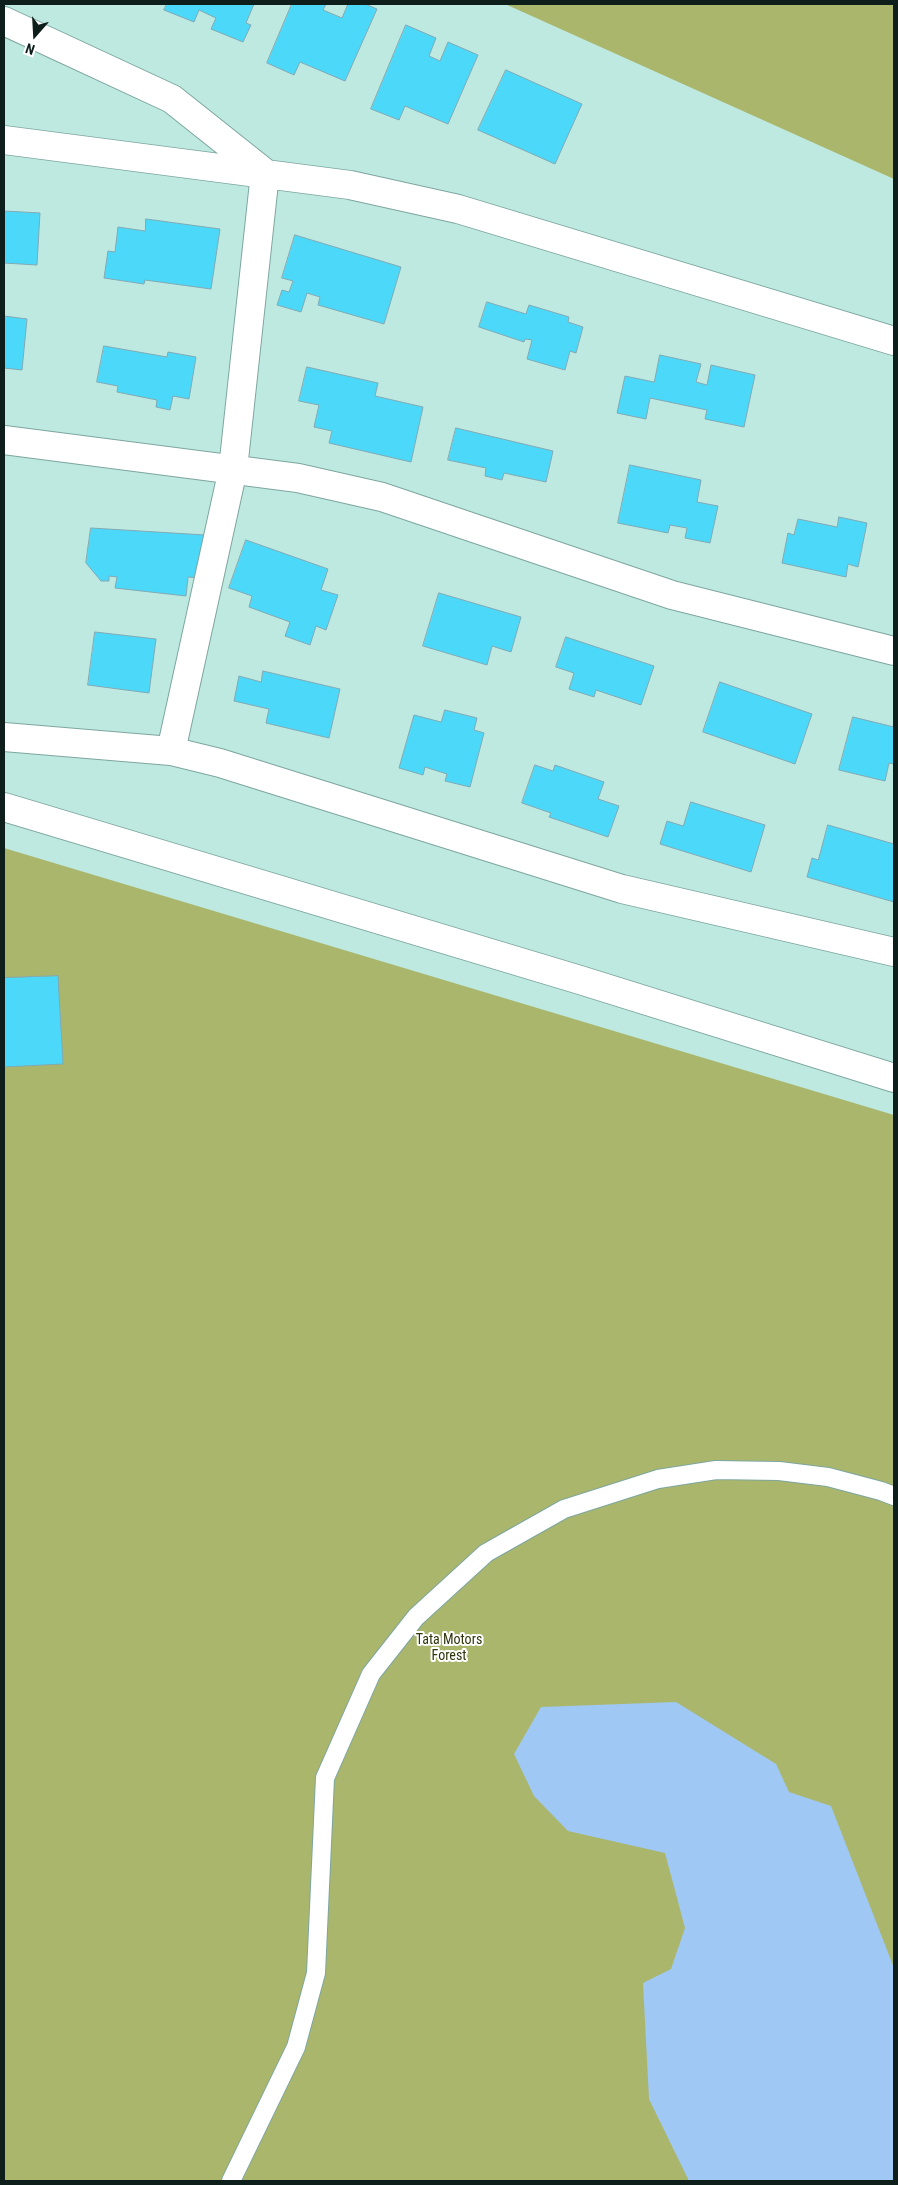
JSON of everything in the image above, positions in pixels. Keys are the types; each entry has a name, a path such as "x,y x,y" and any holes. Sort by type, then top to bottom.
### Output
{"street":[{"path":"4,21 172,99 265,173"},
{"path":"4,140 350,185 458,209 894,341"},
{"path":"171,751 233,469 265,173"},
{"path":"4,440 298,478 382,497 672,595 894,651"},
{"path":"4,737 171,751 220,763 622,889 894,952"},
{"path":"4,807 561,974 894,1078"}],"lane":[{"path":"231,2181 296,2047 316,1973 325,1778 371,1674 416,1617 486,1553 564,1510 658,1479 716,1470 779,1471 828,1477 881,1490 894,1496"}],"green space":[{"path":"505,4 894,4 894,179"},
{"name":"Tata Motors Forest","path":"4,848 894,1115 894,2181 4,2181"}],"water":[{"path":"676,1702 776,1764 789,1792 831,1806 894,1968 894,2181 689,2181 649,2099 643,1983 671,1969 685,1928 665,1853 568,1831 534,1796 514,1754 541,1707"}],"building":[{"path":"167,4 254,4 246,23 251,25 243,42 211,29 216,18 199,10 194,22 164,10"},
{"path":"292,4 326,4 323,10 342,18 348,4 365,4 377,9 345,81 300,62 294,75 267,63"},
{"path":"406,25 436,38 429,56 440,61 448,42 478,55 448,124 405,106 399,120 371,109"},
{"path":"506,70 582,104 555,164 478,130"},
{"path":"4,211 40,213 37,265 4,263"},
{"path":"146,219 220,229 211,289 145,280 144,284 104,278 108,251 115,252 118,227 145,231"},
{"path":"295,235 401,267 384,324 318,305 320,297 307,293 301,312 277,305 282,290 289,292 293,281 282,278"},
{"path":"487,302 526,314 529,305 569,317 568,322 583,327 576,353 570,351 565,370 527,359 532,340 525,339 524,342 479,327"},
{"path":"4,316 27,319 22,370 4,368"},
{"path":"104,346 167,357 168,352 196,357 189,399 173,396 170,410 156,407 157,400 117,392 118,386 97,382"},
{"path":"660,355 701,364 696,382 707,385 711,365 755,375 744,427 705,419 707,410 650,398 646,419 617,413 625,376 654,382"},
{"path":"307,367 378,383 375,396 423,407 411,462 329,443 332,431 314,427 319,405 299,401"},
{"path":"456,428 553,451 546,482 504,473 502,480 485,476 486,468 448,460"},
{"path":"630,465 701,480 697,502 718,506 710,543 685,538 687,528 670,525 668,533 618,523"},
{"path":"839,517 867,523 858,567 848,564 846,577 782,563 788,533 794,535 798,519 837,527"},
{"path":"91,528 205,535 201,578 188,577 186,596 115,588 117,577 109,576 109,581 101,581 86,563"},
{"path":"246,540 328,569 321,590 338,595 326,630 316,626 310,645 285,636 290,622 249,607 252,596 229,588"},
{"path":"439,593 521,617 511,652 492,646 487,665 423,646"},
{"path":"95,632 156,639 149,693 88,685"},
{"path":"566,637 654,666 641,705 596,690 594,697 569,689 574,673 556,667"},
{"path":"263,671 340,689 329,738 266,723 269,709 234,701 239,676 261,682"},
{"path":"720,682 812,714 795,764 703,732"},
{"path":"445,710 477,718 474,730 484,733 470,787 445,781 447,774 425,767 423,775 399,768 414,715 441,722"},
{"path":"853,717 894,727 894,764 889,763 885,781 839,770"},
{"path":"535,765 553,771 555,765 604,782 598,799 619,806 608,837 549,817 551,813 522,803"},
{"path":"691,802 765,825 751,872 660,844 667,821 683,826"},
{"path":"828,825 894,844 894,902 807,877 812,858 818,860"},
{"path":"58,976 63,1064 4,1067 4,978"}]}
